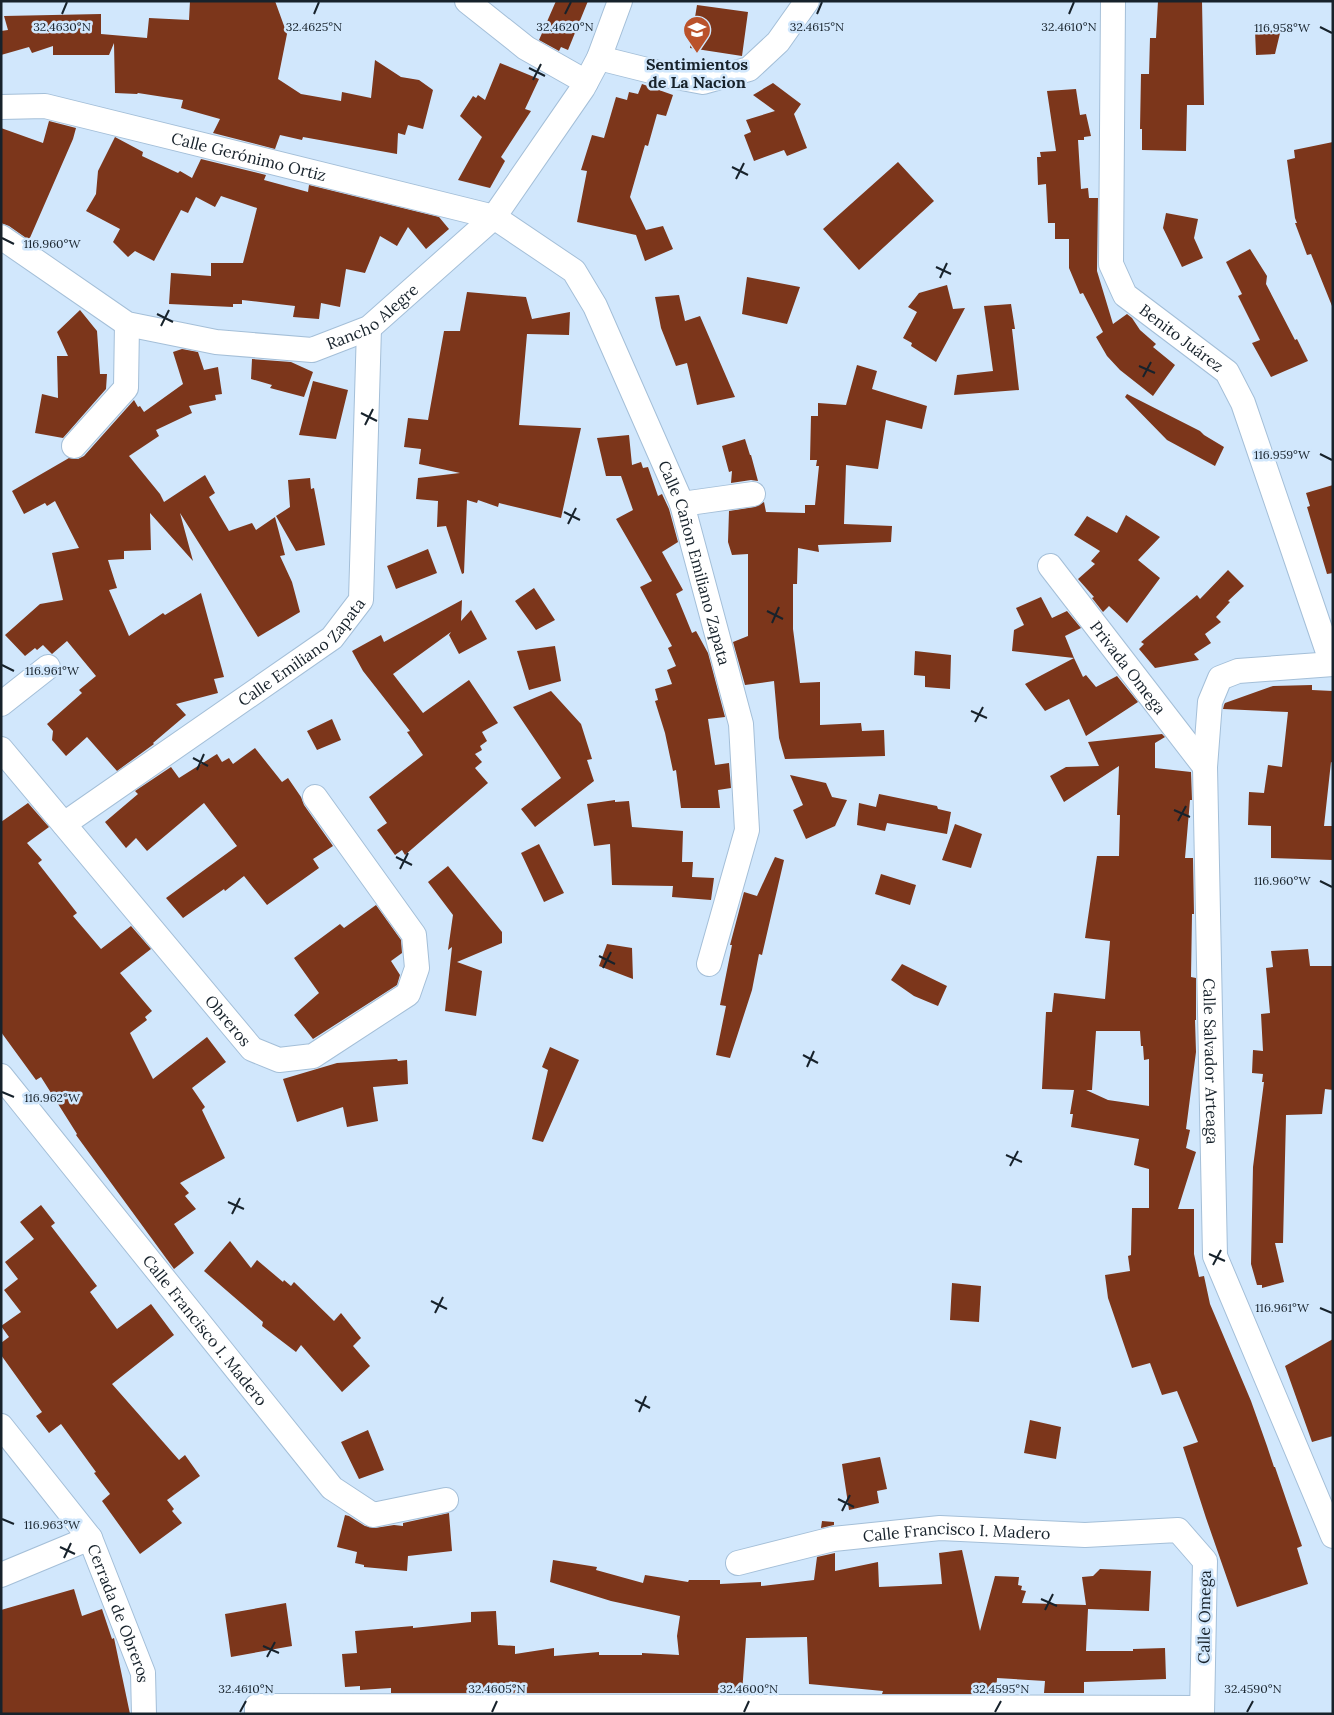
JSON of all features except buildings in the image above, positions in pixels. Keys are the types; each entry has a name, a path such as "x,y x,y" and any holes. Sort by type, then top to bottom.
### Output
{"street":[{"path":"467,1 526,48 586,82"},
{"name":"Rancho Alegre","path":"1,238 127,324 216,342 312,350 369,328 494,218 586,82 599,58 620,1"},
{"path":"599,58 703,82 749,69 778,42 807,1"},
{"name":"Benito Juárez","path":"1113,1 1111,264 1125,295 1227,372 1243,403 1332,664"},
{"name":"Calle Gerónimo Ortiz","path":"1,107 45,106 494,218"},
{"name":"Calle Cañon Emiliano Zapata","path":"494,218 574,271 595,306 682,504 741,724 747,830 709,964"},
{"path":"74,446 126,388 127,324"},
{"name":"Calle Emiliano Zapata","path":"64,824 332,638 361,600 369,328"},
{"path":"682,504 753,494"},
{"name":"Privada Omega","path":"1050,566 1205,767"},
{"name":"Calle Salvador Arteaga","path":"1332,664 1238,671 1220,678 1210,702 1205,767 1215,1256 1333,1536"},
{"path":"1,704 48,667"},
{"name":"Obreros","path":"1,749 252,1049 279,1060 313,1056 408,994 417,968 414,935 314,797"},
{"name":"Calle Francisco I. Madero","path":"1,1076 332,1488 373,1515 446,1500"},
{"name":"Cerrada de Obreros","path":"1,1426 90,1538 142,1673 144,1714"},
{"name":"Calle Francisco I. Madero","path":"738,1563 832,1540 940,1528 1085,1535 1178,1530"},
{"name":"Calle Omega","path":"1178,1530 1205,1561 1202,1711"},
{"path":"1,1576 90,1538"},
{"path":"257,1714 257,1706 1202,1711"}],"place":[{"name":"Sentimientos de La Nacion","path":"697,54"}]}
